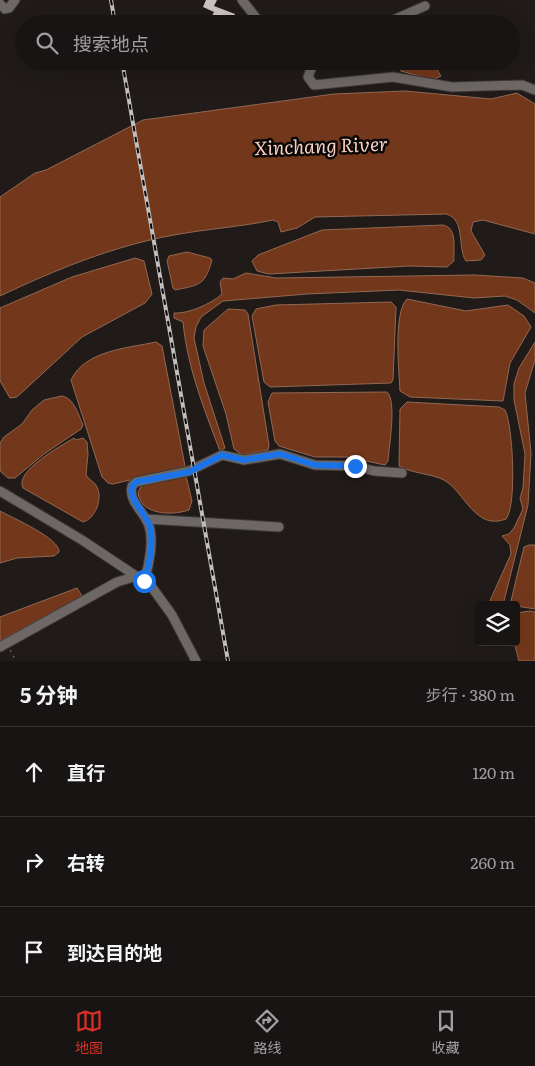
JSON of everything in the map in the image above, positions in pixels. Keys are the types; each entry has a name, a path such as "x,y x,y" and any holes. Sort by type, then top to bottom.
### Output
{"street":[{"path":"0,4 5,10 15,0"},
{"path":"242,0 254,15"},
{"path":"405,15 426,6"},
{"path":"311,70 308,77 314,85 393,77 452,87 522,85 535,90"},
{"path":"141,579 150,550 150,528 132,496 133,485 142,480 189,472 222,455 244,460 280,454 315,465 349,465 374,472 402,473"},
{"path":"0,491 141,579 165,603 196,661"},
{"path":"146,519 279,527"},
{"path":"3,645 117,582 141,579"}],"path":[{"path":"3,645 16,661"}],"water":[{"path":"437,70 441,76 433,80 401,71"},
{"name":"Xinchang River","path":"405,91 491,99 517,93 535,104 535,234 483,220 473,222 471,231 485,255 481,260 466,261 463,255 459,228 452,217 446,214 315,217 297,228 281,232 278,222 273,220 174,235 107,252 63,268 0,296 0,197 35,173 46,170 143,120 334,94"},
{"path":"443,225 451,230 454,240 454,261 447,267 409,266 269,274 257,271 252,261 258,255 322,230"},
{"path":"187,252 212,260 204,279 196,285 175,290 167,261 169,256"},
{"path":"135,258 144,261 152,294 145,303 82,337 17,397 10,398 0,381 0,308 72,277"},
{"path":"246,273 276,278 475,275 523,278 535,283 535,313 517,300 505,296 474,298 399,290 307,294 223,301 201,317 196,327 194,338 204,383 225,448 220,451 192,371 183,322 174,318 174,313 199,308 212,301 222,294 220,282 223,278 233,279"},
{"path":"407,299 466,311 508,305 524,316 531,327 510,363 503,401 410,397 400,391 398,329 403,306"},
{"path":"391,302 396,307 393,380 391,383 270,387 264,382 252,316 256,309 276,305"},
{"path":"228,309 245,310 248,314 269,445 268,450 242,455 234,449 226,414 203,346 204,330"},
{"path":"156,342 162,346 185,466 113,484 108,483 102,477 71,380 86,362 97,356"},
{"path":"535,342 535,360 525,393 531,453 528,505 504,601 490,601 511,554 510,545 502,536 509,534 514,528 523,509 520,498 523,488 525,454 514,400 514,384 519,368"},
{"path":"387,392 392,404 392,414 388,461 385,465 347,457 315,457 279,446 275,441 268,402 272,393"},
{"path":"62,396 70,400 75,407 83,425 81,429 44,454 15,478 8,478 0,471 0,443 4,437 22,424 32,410 44,400"},
{"path":"407,402 499,407 505,410 508,418 513,465 512,499 506,519 486,520 471,509 444,480 410,471 399,466 400,409"},
{"path":"74,438 76,440 83,438 87,442 86,475 96,485 99,492 97,508 91,517 83,522 23,488 22,481 25,474 40,460"},
{"path":"186,476 192,501 189,510 174,513 158,512 144,505 140,500 138,492 142,485"},
{"path":"0,511 44,535 52,541 59,552 54,556 17,558 0,563"},
{"path":"535,545 535,609 520,607 520,601 511,601 524,547"},
{"path":"77,588 82,596 0,641 0,617"},
{"path":"520,612 535,612 535,661 519,661 515,646 520,646"}],"building":[{"path":"206,0 217,0 214,6 235,14 212,15 214,12 203,7"}],"railway":[{"path":"111,0 114,15"},
{"path":"124,70 228,661"}],"route":[{"path":"144,581 148,570 150,528 131,494 132,486 136,482 189,472 222,455 244,460 259,455 280,454 315,465 355,466"}]}
